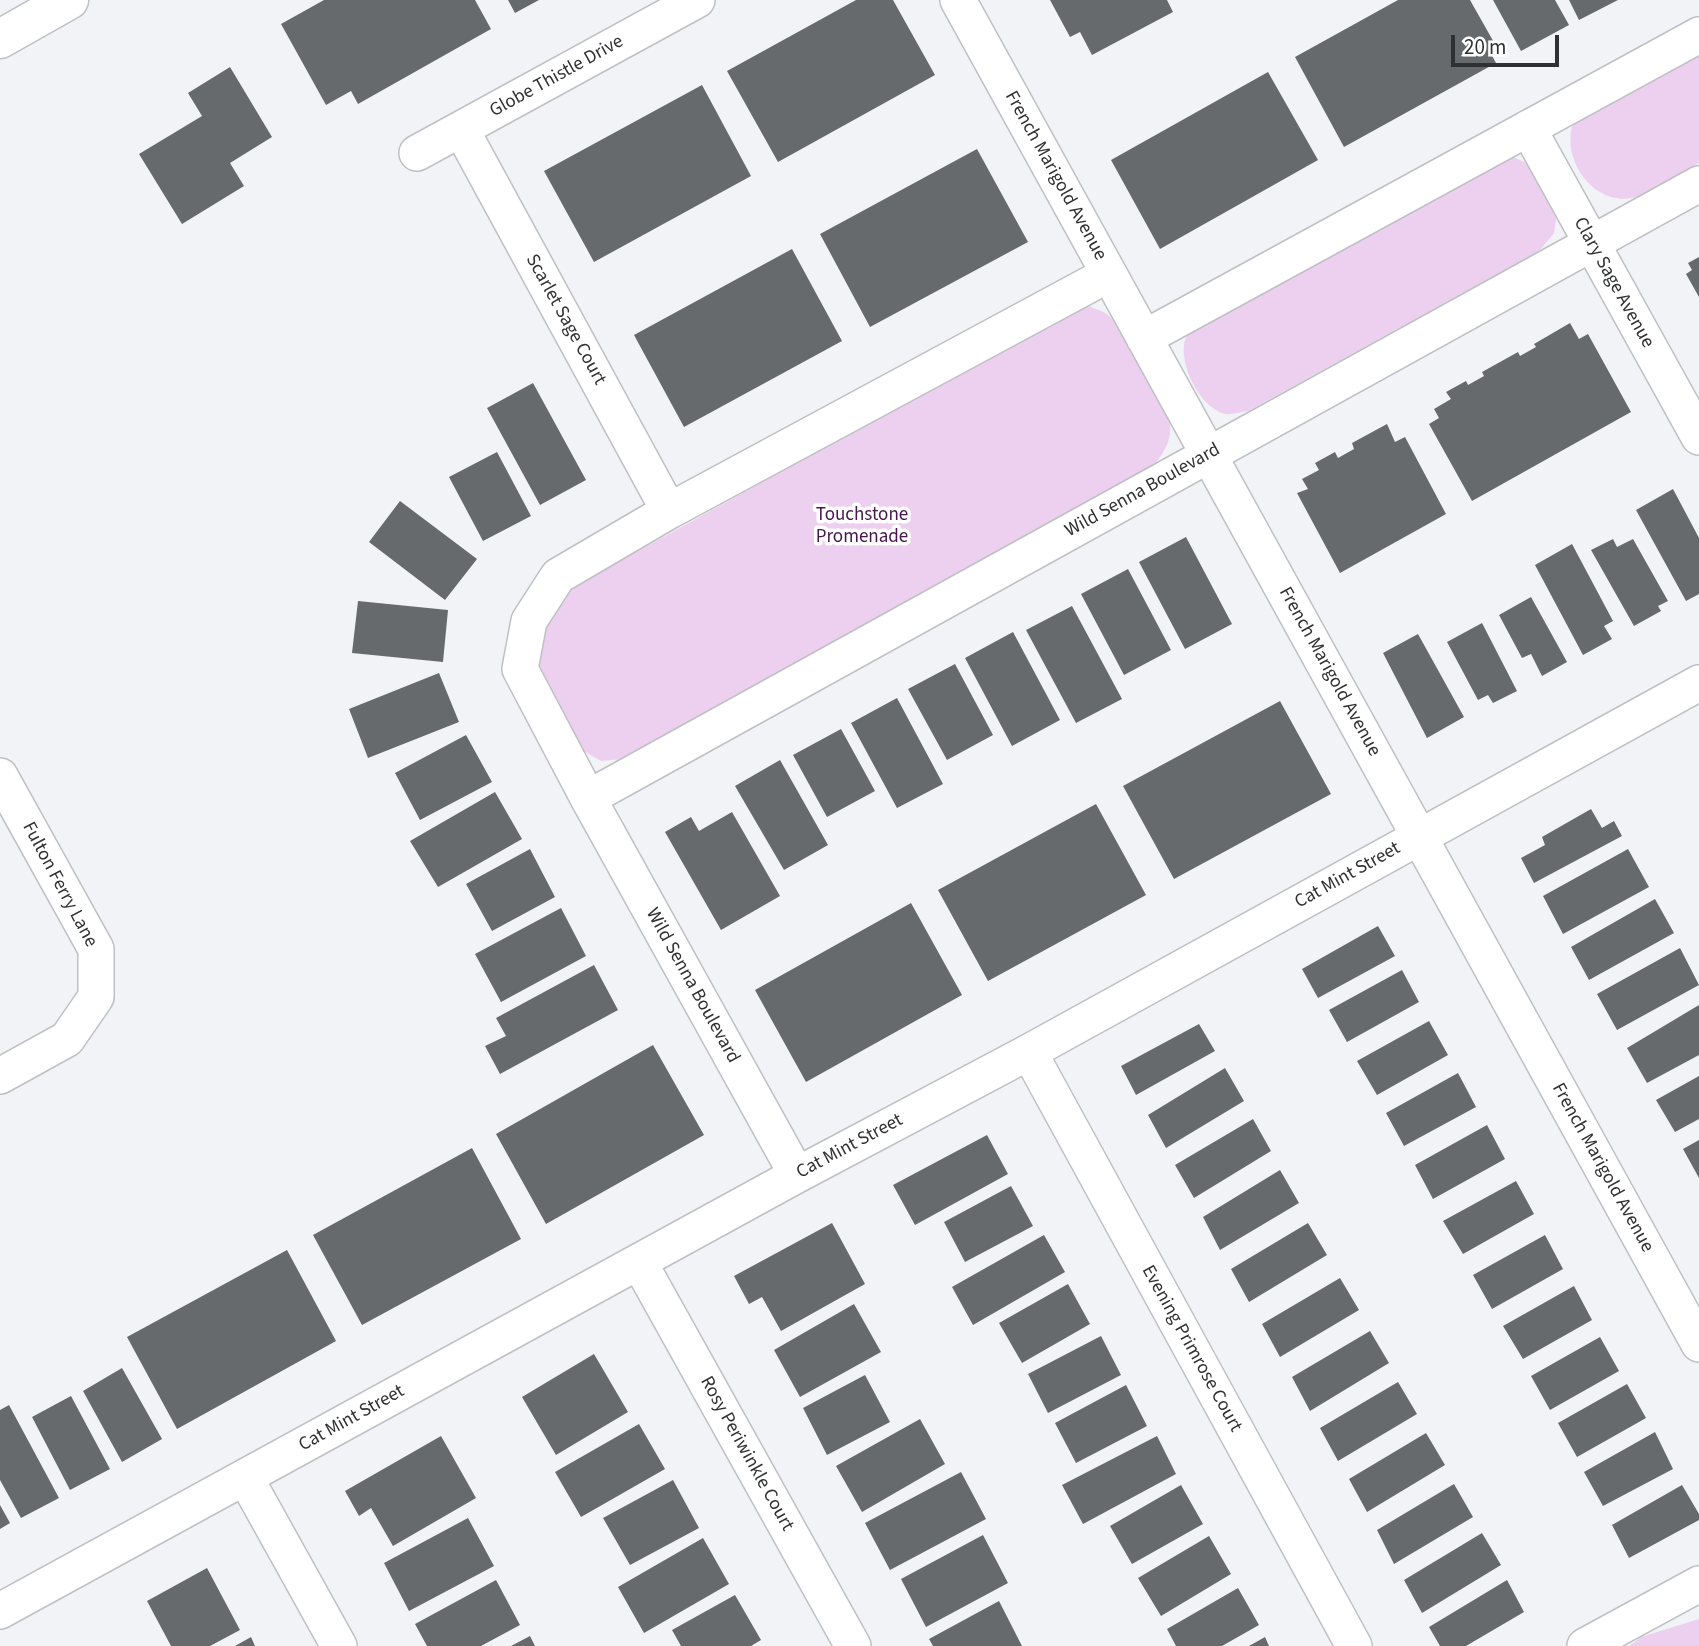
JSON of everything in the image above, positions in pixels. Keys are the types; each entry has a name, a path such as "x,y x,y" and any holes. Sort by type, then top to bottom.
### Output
{"street":[{"path":"0,38 69,0"},
{"name":"Globe Thistle Drive","path":"417,153 697,0"},
{"name":"French Marigold Avenue","path":"958,0 1699,1344"},
{"path":"1144,338 1699,34"},
{"name":"Clary Sage Avenue","path":"1528,128 1699,437"},
{"name":"Scarlet Sage Court","path":"461,129 669,511"},
{"name":"Wild Senna Boulevard","path":"588,798 1699,184"},
{"name":"Wild Senna Boulevard","path":"797,1175 588,798 520,669 529,621 558,576 669,511 1109,274"},
{"name":"Cat Mint Street","path":"0,1611 797,1175 1029,1052 1699,683"},
{"name":"Fulton Ferry Lane","path":"0,776 96,949 96,997 67,1039 0,1076"},
{"name":"Evening Primrose Court","path":"1029,1052 1354,1646"},
{"name":"Rosy Periwinkle Court","path":"639,1262 853,1646"},
{"path":"245,1477 339,1646"},
{"path":"1585,1646 1699,1584"}],"green space":[{"path":"1699,47 1699,163 1632,198 1605,195 1594,188 1584,178 1572,154 1570,140 1576,120 1585,110"},
{"path":"1513,157 1531,165 1557,212 1554,233 1539,251 1248,411 1225,414 1207,403 1193,384 1185,361 1185,340 1199,322 1491,159"},
{"name":"Touchstone Promenade","path":"1089,306 1105,313 1116,323 1144,367 1167,415 1170,424 1169,441 1155,464 623,759 601,761 582,750 535,667 542,627 568,590 1069,312"},
{"path":"1699,1619 1699,1646 1629,1646 1641,1637"}],"building":[{"path":"324,0 475,0 491,29 358,104 351,91 326,105 281,24"},
{"path":"508,0 539,0 515,13"},
{"path":"856,0 893,0 935,75 778,162 727,71"},
{"path":"1050,0 1167,0 1173,12 1092,55 1080,32 1070,37"},
{"path":"1398,0 1470,0 1496,46 1489,50 1496,63 1344,147 1295,57"},
{"path":"1493,0 1555,0 1569,25 1521,51"},
{"path":"1569,0 1618,0 1579,20"},
{"path":"230,67 272,137 230,163 244,186 182,224 139,154 202,116 188,93"},
{"path":"1268,72 1318,160 1160,249 1111,160"},
{"path":"702,85 751,176 594,262 544,171"},
{"path":"977,149 1028,242 870,327 820,234"},
{"path":"792,249 842,341 684,427 634,335"},
{"path":"1699,257 1699,297 1686,274 1692,270 1688,263"},
{"path":"1570,323 1579,339 1588,334 1631,412 1472,501 1429,424 1439,418 1434,409 1451,399 1446,392 1466,381 1468,385 1484,376 1482,372 1518,352 1520,356 1536,347 1534,344"},
{"path":"533,383 586,480 540,505 487,408"},
{"path":"1387,424 1395,442 1405,437 1446,514 1340,573 1297,493 1308,489 1302,479 1319,470 1315,463 1335,452 1338,458 1354,449 1352,443"},
{"path":"497,452 531,516 483,541 449,477"},
{"path":"1673,489 1699,538 1699,594 1686,601 1636,510"},
{"path":"400,501 477,559 445,600 369,542"},
{"path":"1186,537 1232,624 1185,649 1139,562"},
{"path":"1613,539 1617,547 1633,539 1668,601 1658,606 1661,611 1634,626 1591,550"},
{"path":"1572,544 1613,621 1604,626 1612,639 1583,655 1535,565"},
{"path":"1128,569 1171,650 1124,675 1081,594"},
{"path":"1531,597 1567,662 1542,676 1531,654 1522,658 1499,615"},
{"path":"358,601 448,610 443,662 352,653"},
{"path":"1072,606 1122,699 1076,723 1026,630"},
{"path":"1482,623 1517,691 1493,703 1488,695 1478,700 1447,642"},
{"path":"1013,632 1060,720 1012,746 965,658"},
{"path":"1418,634 1464,717 1427,738 1383,653"},
{"path":"955,664 993,735 947,760 908,689"},
{"path":"439,673 459,722 368,758 349,709"},
{"path":"897,698 943,784 897,808 851,723"},
{"path":"1280,701 1331,794 1174,879 1123,786"},
{"path":"841,729 875,791 827,817 793,755"},
{"path":"466,735 492,782 420,820 395,773"},
{"path":"780,760 828,845 784,870 735,786"},
{"path":"495,792 522,839 438,887 410,841"},
{"path":"1096,804 1146,895 988,981 938,890"},
{"path":"1591,809 1602,828 1614,821 1622,836 1534,883 1521,858 1545,845 1542,837"},
{"path":"732,812 780,896 721,930 665,832 691,817 699,831"},
{"path":"530,849 555,897 492,931 466,884"},
{"path":"1628,849 1649,887 1563,934 1543,896"},
{"path":"1655,899 1674,933 1589,980 1571,947"},
{"path":"911,903 962,995 806,1082 755,990"},
{"path":"561,908 586,956 501,1002 475,954"},
{"path":"1378,926 1395,956 1318,998 1302,969"},
{"path":"1680,948 1699,985 1617,1030 1597,994"},
{"path":"594,965 618,1010 500,1074 485,1046 506,1036 496,1018"},
{"path":"1402,970 1419,1002 1347,1042 1329,1010"},
{"path":"1699,1005 1699,1055 1647,1083 1627,1048"},
{"path":"1429,1021 1448,1055 1377,1095 1357,1061"},
{"path":"1199,1024 1215,1051 1136,1095 1121,1066"},
{"path":"653,1045 704,1135 546,1224 496,1134"},
{"path":"1225,1068 1244,1101 1166,1148 1148,1115"},
{"path":"1458,1073 1476,1107 1404,1146 1386,1113"},
{"path":"1699,1076 1699,1119 1675,1132 1656,1100"},
{"path":"1253,1119 1271,1151 1194,1198 1175,1165"},
{"path":"1487,1125 1505,1159 1433,1199 1415,1165"},
{"path":"987,1135 1008,1174 915,1225 893,1185"},
{"path":"1699,1140 1699,1178 1683,1149"},
{"path":"472,1148 521,1239 362,1325 313,1235"},
{"path":"1280,1170 1299,1203 1220,1250 1203,1217"},
{"path":"1516,1181 1534,1214 1463,1254 1443,1221"},
{"path":"1011,1186 1033,1226 965,1262 944,1222"},
{"path":"832,1223 865,1284 781,1331 762,1297 749,1304 734,1276"},
{"path":"1308,1223 1327,1255 1249,1302 1231,1269"},
{"path":"1044,1235 1065,1272 973,1325 952,1287"},
{"path":"1545,1235 1563,1269 1492,1309 1473,1275"},
{"path":"287,1250 336,1341 177,1429 127,1337"},
{"path":"1340,1278 1359,1310 1280,1357 1262,1324"},
{"path":"1068,1284 1090,1324 1022,1363 999,1323"},
{"path":"1574,1286 1592,1320 1523,1359 1503,1326"},
{"path":"854,1304 881,1352 800,1397 774,1350"},
{"path":"1370,1331 1389,1363 1310,1411 1292,1377"},
{"path":"1101,1336 1121,1375 1048,1413 1028,1374"},
{"path":"1600,1337 1619,1371 1550,1410 1531,1376"},
{"path":"594,1354 628,1412 556,1455 522,1397"},
{"path":"122,1368 162,1439 122,1462 83,1391"},
{"path":"865,1375 890,1422 827,1455 803,1408"},
{"path":"1398,1382 1417,1414 1338,1461 1320,1428"},
{"path":"1627,1384 1646,1418 1577,1457 1558,1423"},
{"path":"1126,1385 1147,1426 1076,1463 1055,1423"},
{"path":"71,1396 110,1469 70,1490 32,1417"},
{"path":"9,1405 59,1498 21,1518 0,1480 0,1410"},
{"path":"920,1419 945,1464 862,1512 836,1466"},
{"path":"639,1424 665,1469 581,1517 555,1472"},
{"path":"1655,1432 1673,1469 1603,1506 1584,1472"},
{"path":"1426,1433 1445,1465 1367,1512 1349,1479"},
{"path":"441,1436 476,1498 393,1546 371,1508 359,1516 345,1491"},
{"path":"1157,1436 1176,1474 1083,1524 1062,1485"},
{"path":"961,1472 986,1519 890,1570 865,1523"},
{"path":"673,1480 699,1528 630,1565 603,1518"},
{"path":"1454,1484 1473,1517 1394,1564 1377,1530"},
{"path":"1181,1485 1203,1524 1132,1564 1110,1526"},
{"path":"1682,1485 1699,1514 1699,1520 1629,1558 1612,1525"},
{"path":"0,1505 10,1523 0,1529"},
{"path":"468,1518 494,1566 409,1611 384,1563"},
{"path":"1482,1533 1501,1565 1422,1613 1404,1580"},
{"path":"983,1535 1008,1583 926,1627 901,1579"},
{"path":"1209,1536 1231,1574 1161,1616 1138,1578"},
{"path":"703,1538 729,1584 644,1633 618,1587"},
{"path":"207,1568 240,1630 210,1646 171,1646 147,1601"},
{"path":"496,1580 520,1625 481,1646 427,1646 415,1624"},
{"path":"1507,1580 1524,1612 1466,1646 1440,1646 1429,1627"},
{"path":"1238,1588 1259,1625 1222,1646 1176,1646 1167,1629"},
{"path":"735,1595 761,1640 751,1646 681,1646 672,1630"},
{"path":"999,1601 1022,1646 933,1646 929,1639"},
{"path":"530,1636 535,1646 511,1646"},
{"path":"251,1637 255,1646 235,1646"},
{"path":"1265,1637 1269,1646 1249,1646"}]}
